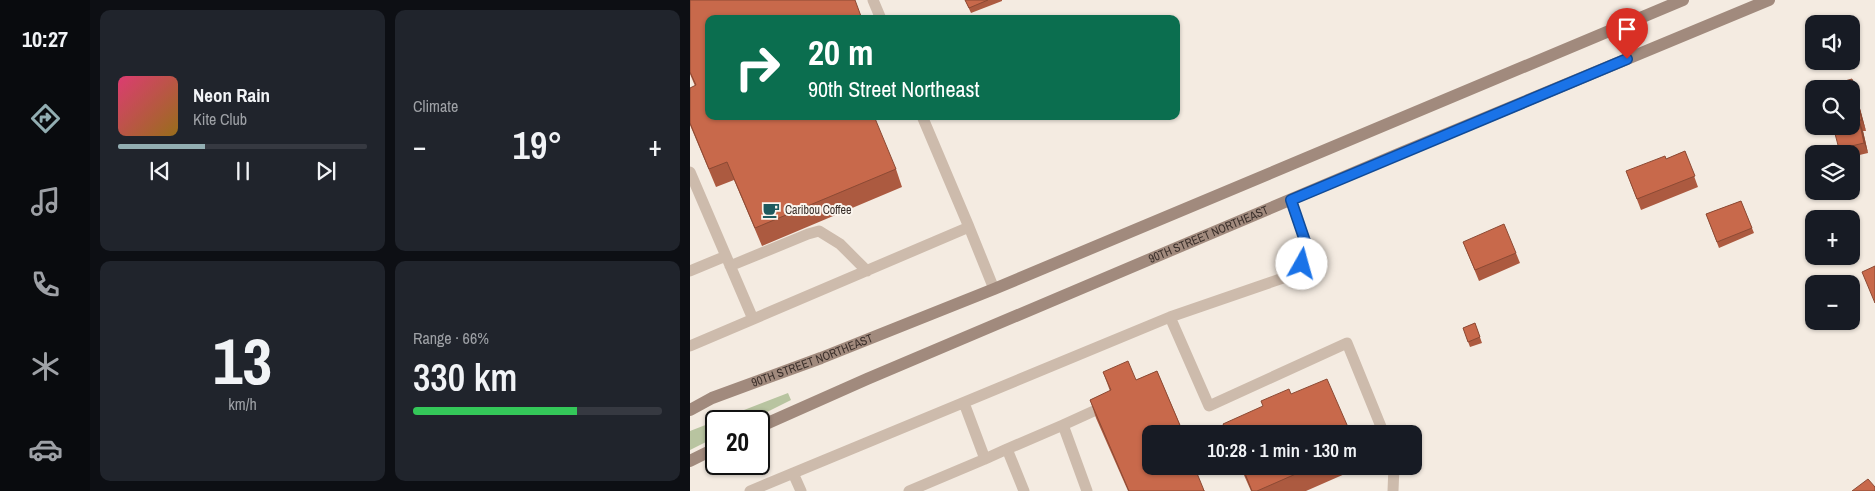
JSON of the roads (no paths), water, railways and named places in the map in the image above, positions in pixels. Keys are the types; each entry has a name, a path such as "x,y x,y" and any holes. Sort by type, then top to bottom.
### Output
{"main road":[{"name":"90TH STREET NORTHEAST","path":"690,410 712,398 822,358 994,290 1683,0"},
{"name":"90TH STREET NORTHEAST","path":"770,422 867,379 1404,152 1769,0"},
{"path":"690,461 705,454"}],"lane":[{"path":"873,0 879,15"},
{"path":"924,120 994,290"},
{"path":"690,172 694,193 728,261 753,319"},
{"path":"750,491 1170,317 1286,277 1302,264 1307,255 1306,244 1291,200"},
{"path":"690,346 969,227"},
{"path":"690,271 819,232 840,244 866,271"},
{"path":"1170,317 1209,406 1347,343 1380,425"},
{"path":"964,403 985,459"},
{"path":"908,491 1110,404"},
{"path":"1063,425 1088,491"},
{"path":"1007,449 1024,491"},
{"path":"793,472 801,491"},
{"path":"1393,491 1394,475"}],"place":[{"name":"Caribou Coffee","path":"771,210"}]}
